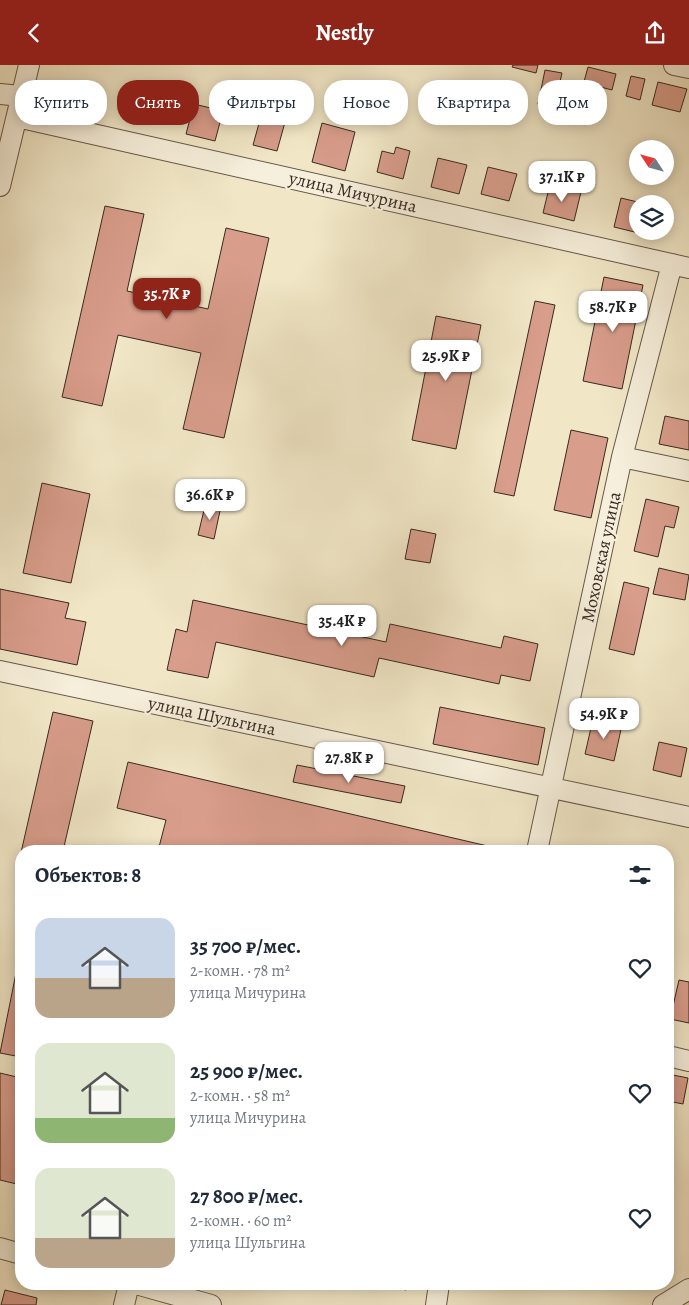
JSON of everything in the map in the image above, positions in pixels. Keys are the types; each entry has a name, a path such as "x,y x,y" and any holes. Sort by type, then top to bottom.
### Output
{"street":[{"path":"25,80 29,65"},
{"path":"674,65 689,69"},
{"path":"0,93 15,95"},
{"path":"0,186 15,125"},
{"name":"улица Мичурина","path":"53,125 680,266"},
{"name":"Моховская улица","path":"538,845 622,457 680,266"},
{"path":"622,457 689,471"},
{"name":"улица Шульгина","path":"0,671 689,817"},
{"path":"674,1057 689,1061"},
{"path":"0,1248 15,1252"},
{"path":"663,1305 689,1289"},
{"path":"124,1305 128,1290"},
{"path":"157,1290 211,1305"},
{"path":"436,1305 439,1290"}],"building":[{"path":"513,65 538,65 536,73 512,67"},
{"path":"588,67 616,74 612,90 607,89 607,80 584,80"},
{"path":"545,70 562,73 560,80 543,80"},
{"path":"631,76 645,79 640,100 626,96"},
{"path":"658,82 687,89 680,112 652,105"},
{"path":"199,105 209,108 209,125 219,125 215,141 186,134 188,125 199,125"},
{"path":"322,123 355,132 345,171 312,162"},
{"path":"259,125 284,125 277,151 253,145"},
{"path":"396,147 410,151 403,179 377,172 382,151 394,154"},
{"path":"438,158 467,165 459,194 431,187"},
{"path":"488,167 517,174 509,201 481,194"},
{"path":"550,184 581,192 574,221 543,213"},
{"path":"621,198 629,200 629,231 614,227"},
{"path":"105,206 144,214 127,291 208,309 226,228 269,238 224,438 183,429 201,353 118,335 102,406 62,397"},
{"path":"604,277 643,285 622,389 583,381"},
{"path":"535,301 555,305 514,496 494,492"},
{"path":"436,316 481,325 456,449 412,440"},
{"path":"665,416 689,421 689,450 659,444"},
{"path":"571,430 608,438 591,518 554,510"},
{"path":"42,483 90,494 71,583 23,573"},
{"path":"646,499 679,507 674,528 665,526 658,557 634,551"},
{"path":"206,502 221,506 214,539 198,535"},
{"path":"411,529 436,534 430,563 405,559"},
{"path":"659,568 689,575 685,600 653,594"},
{"path":"624,582 649,588 634,655 609,649"},
{"path":"0,589 69,603 65,618 86,622 77,665 0,649"},
{"path":"193,600 386,642 390,624 501,648 504,636 538,644 530,681 501,675 499,684 379,658 374,677 216,642 208,678 167,670 176,629 187,632"},
{"path":"440,707 545,728 538,765 433,744"},
{"path":"53,712 93,721 64,845 22,845"},
{"path":"593,719 622,725 614,761 585,754"},
{"path":"659,742 687,748 681,777 653,770"},
{"path":"128,762 483,845 160,845 166,820 117,808"},
{"path":"297,765 405,786 401,803 293,782"},
{"path":"15,978 15,1056 0,1053"},
{"path":"679,980 689,982 689,1023 674,1020 674,1002"},
{"path":"0,1073 15,1077 15,1184 0,1180"},
{"path":"674,1075 688,1078 683,1104 674,1102"},
{"path":"5,1290 37,1298 36,1305 1,1305"}]}
